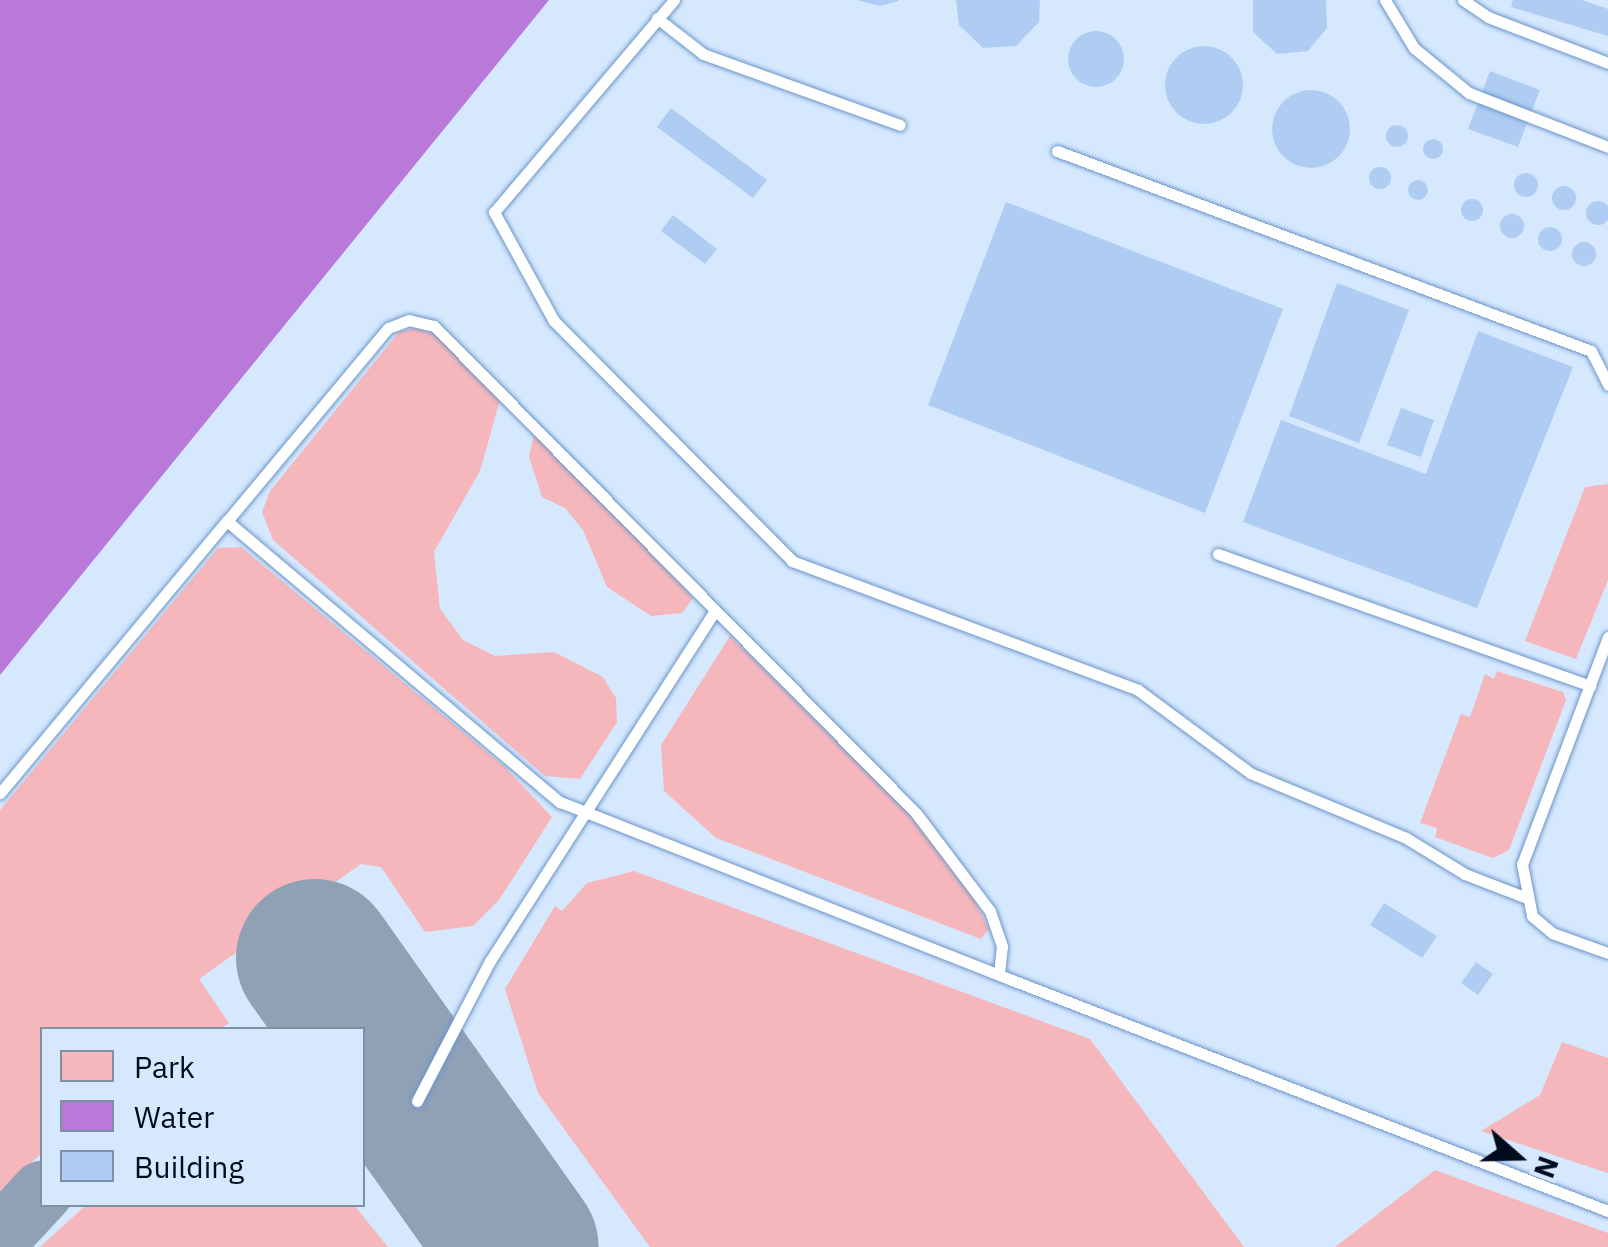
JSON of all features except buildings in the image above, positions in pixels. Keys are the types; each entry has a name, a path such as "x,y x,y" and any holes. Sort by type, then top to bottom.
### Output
{"lane":[{"path":"674,0 494,212 520,268 554,320 738,514 792,562 1138,690 1250,773 1406,838 1466,874 1527,898"},
{"path":"1385,0 1414,48 1470,93 1608,147"},
{"path":"1463,0 1488,17 1608,63"},
{"path":"657,18 703,54 900,125"},
{"path":"1057,152 1590,351 1608,385"},
{"path":"0,793 388,328 409,320 434,326 457,342 916,813 969,876 1002,946 999,974"},
{"path":"228,521 560,802 1608,1211"},
{"path":"1218,554 1590,686"},
{"path":"417,1101 490,961 715,610"},
{"path":"1608,637 1522,864 1532,916 1552,933 1608,953"}],"green space":[{"path":"416,328 439,335 500,400 480,471 434,552 440,609 463,640 495,656 554,652 603,677 616,698 617,722 580,779 545,776 273,540 262,512 270,491 399,332"},
{"path":"535,430 693,598 682,613 651,616 607,587 583,530 565,508 542,497 529,457"},
{"path":"1608,484 1608,580 1576,659 1525,641 1585,487"},
{"path":"241,547 505,767 552,817 499,900 473,926 425,932 381,867 361,864 199,979 229,1023 223,1027 40,1027 40,1155 0,1191 0,810 218,548"},
{"path":"730,636 926,831 973,896 989,929 981,939 716,838 664,791 661,745"},
{"path":"1497,671 1563,692 1566,700 1509,850 1493,858 1435,837 1437,828 1420,823 1461,714 1470,717 1485,674 1494,679"},
{"path":"634,871 1090,1039 1244,1247 650,1247 538,1093 505,989 555,906 562,911 587,883"},
{"path":"1562,1042 1608,1058 1608,1173 1481,1131 1540,1095"},
{"path":"1435,1170 1608,1233 1608,1247 1335,1247"},
{"path":"84,1207 356,1207 388,1247 40,1247"}],"water":[{"path":"0,0 549,0 0,675"}],"taxiway":[{"path":"365,1065 417,1101"},
{"path":"0,1237 40,1194"}],"runway":[{"path":"315,958 364,1027"},
{"path":"365,1028 520,1247"}]}
